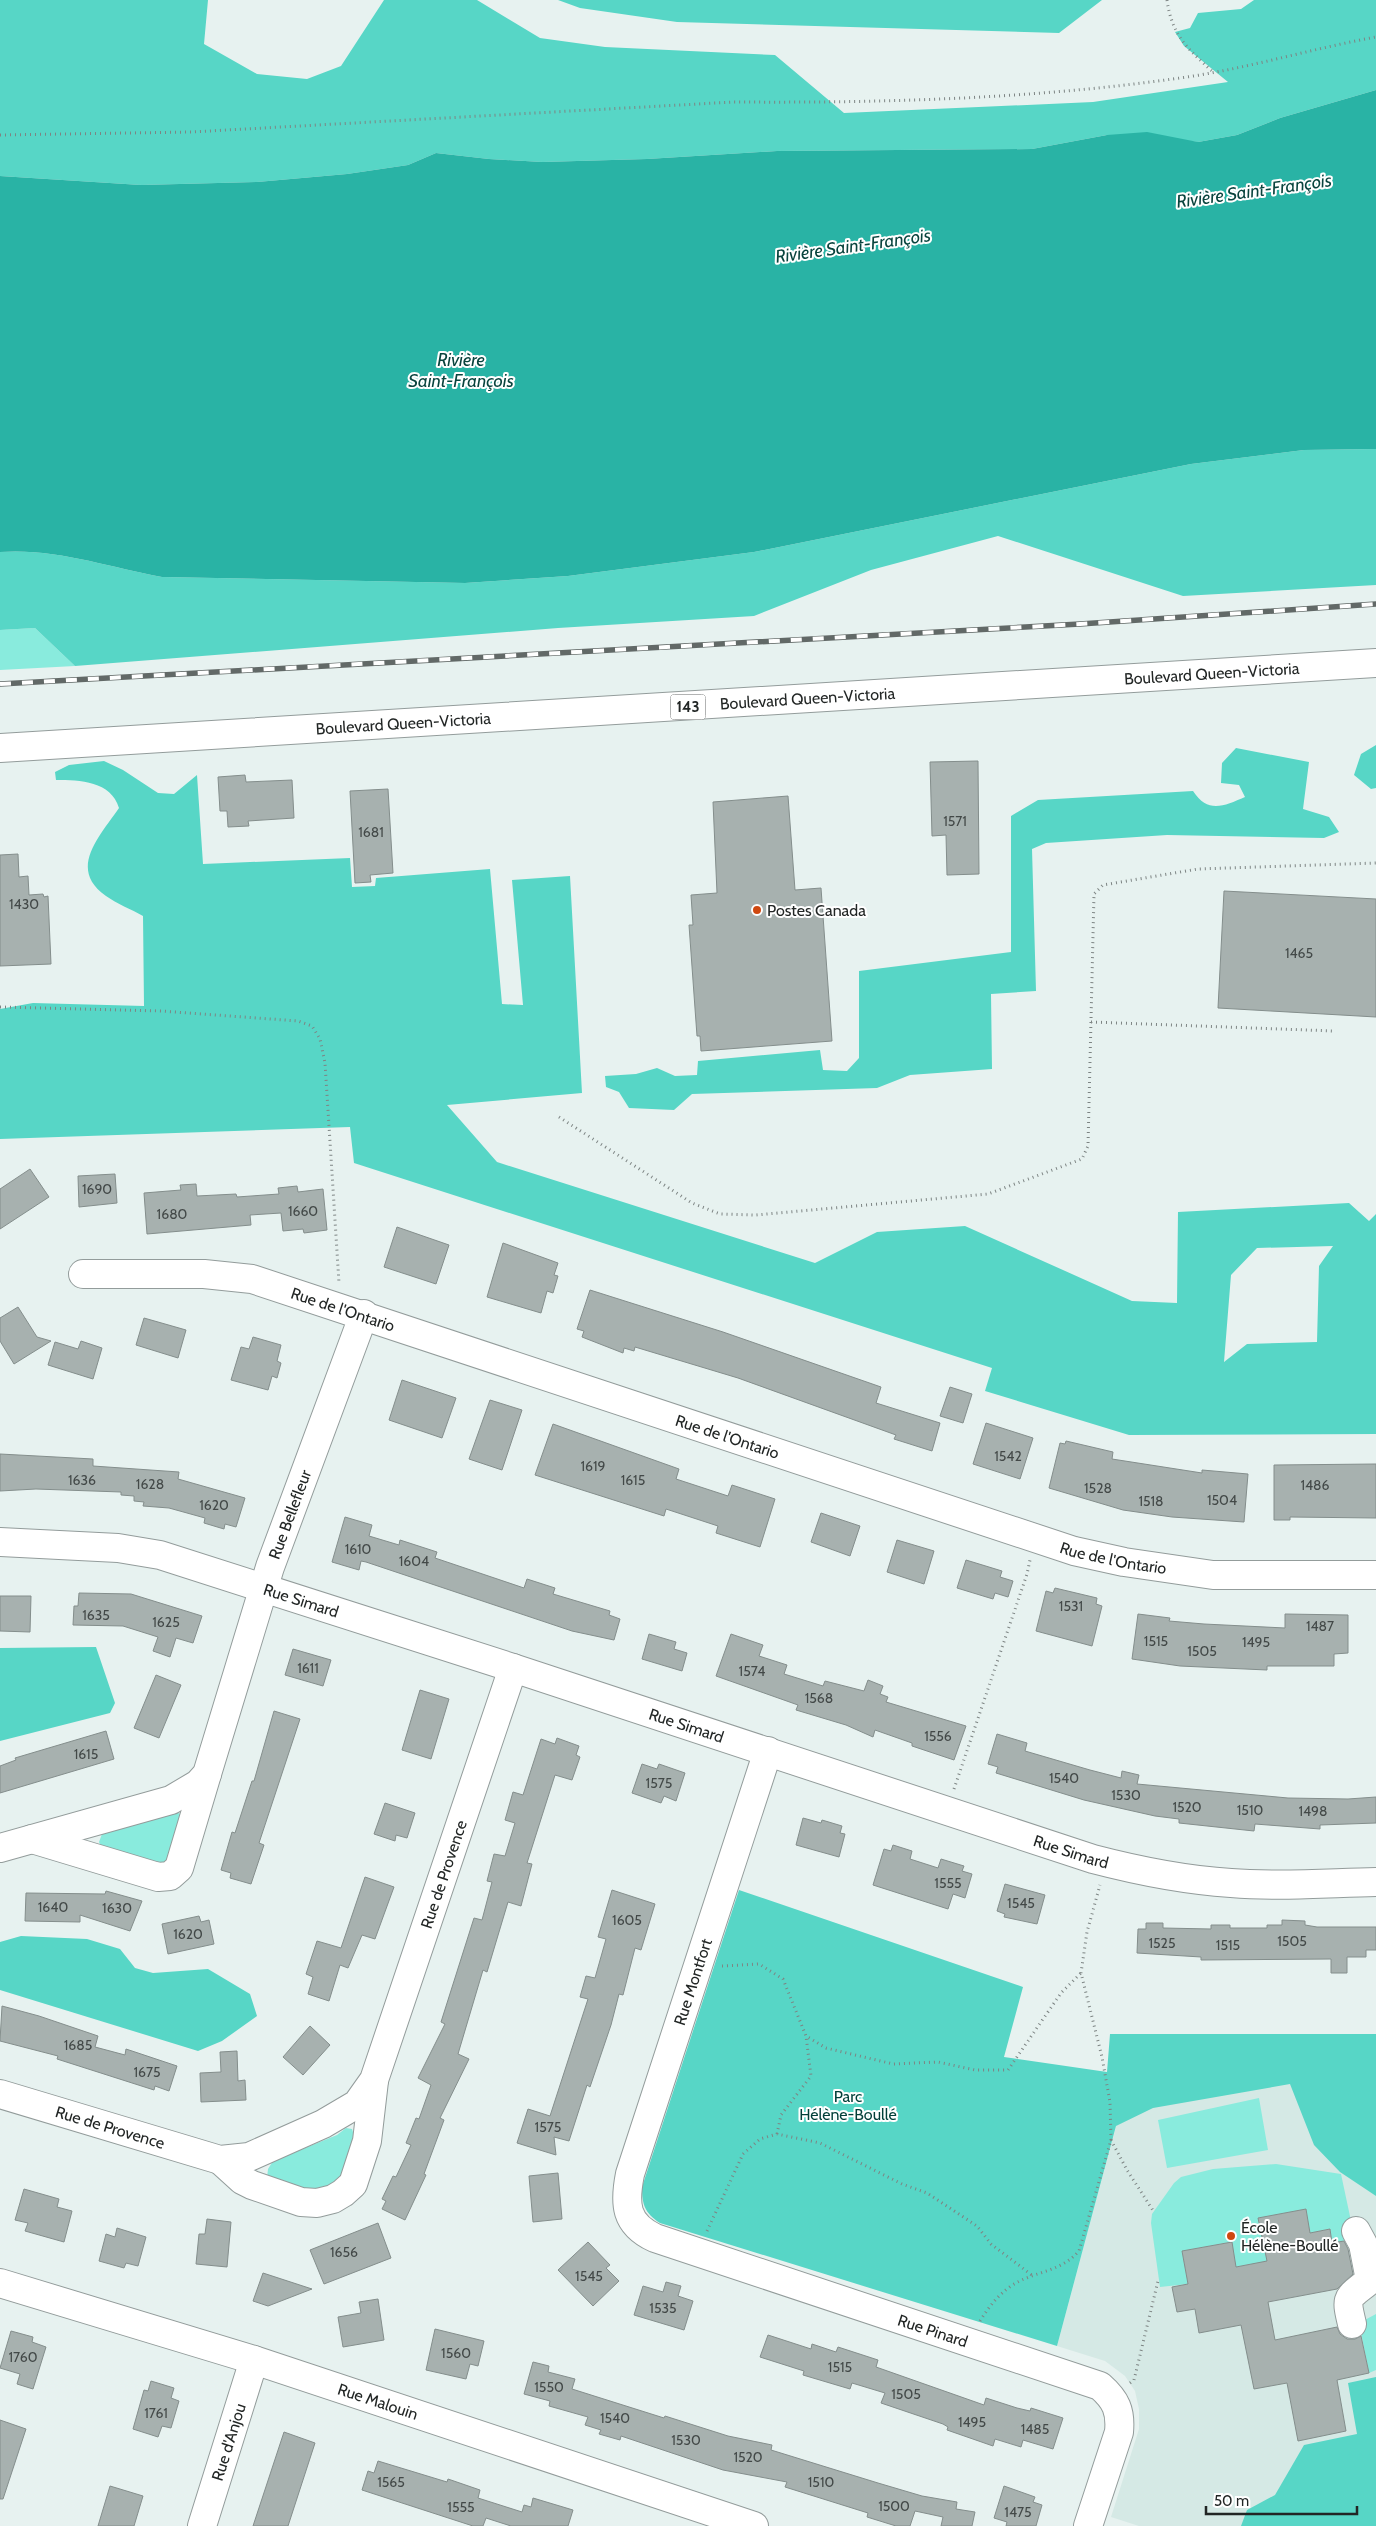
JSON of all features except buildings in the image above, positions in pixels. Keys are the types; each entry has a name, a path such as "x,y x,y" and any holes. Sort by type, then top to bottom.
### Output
{"street":[{"name":"Boulevard Queen-Victoria","path":"0,748 1376,663"},
{"name":"Rue de l'Ontario","path":"83,1274 231,1276 252,1279 364,1314 1034,1539 1124,1562 1180,1572 1245,1576 1376,1575"},
{"name":"Rue Bellefleur","path":"32,1839 158,1877 170,1876 179,1868 264,1588 307,1464 364,1314"},
{"name":"Rue Simard","path":"0,1542 118,1548 160,1555 513,1668 1107,1863 1162,1876 1232,1883 1376,1882"},
{"name":"Rue de Provence","path":"220,2160 242,2180 300,2202 317,2203 333,2199 343,2194 353,2184 367,2141 374,2080 513,1668"},
{"name":"Rue Montfort","path":"630,2214 627,2203 630,2174 768,1751"},
{"path":"0,1848 171,1800 198,1784 207,1774"},
{"name":"Rue de Provence","path":"0,2094 220,2160 249,2156 323,2124 357,2104 374,2080"},
{"name":"Rue Pinard","path":"630,2214 634,2224 643,2233 1087,2380 1100,2386 1112,2396 1117,2404 1121,2418 1119,2432 1088,2526"},
{"path":"1352,2324 1347,2303 1348,2297 1370,2280 1364,2244 1356,2231"},
{"name":"Rue Malouin","path":"0,2282 254,2360 754,2526"},
{"name":"Rue d'Anjou","path":"202,2526 254,2360"}],"path":[{"path":"1167,0 1176,32 1184,46 1213,73"},
{"path":"0,135 191,132 734,102 978,98 1092,90 1213,73 1376,37"},
{"path":"559,1117 692,1203 720,1214 756,1215 988,1194 1082,1159 1088,1146 1094,894 1103,885 1198,869 1288,864 1376,863"},
{"path":"0,1007 161,1011 298,1021 312,1026 320,1040 326,1063 339,1289 336,1306"},
{"path":"1091,1022 1334,1031"},
{"path":"948,1811 1028,1574 1034,1539"},
{"path":"970,2342 991,2303 1012,2285 1070,2262 1079,2250 1111,2140 1110,2102 1102,2057 1081,1972 1087,1932 1107,1863"},
{"path":"700,1960 722,1966 759,1964 784,1980 806,2036 811,2076 781,2115 777,2134"},
{"path":"806,2036 826,2048 893,2064 938,2062 975,2070 1008,2070 1062,1993 1081,1972"},
{"path":"695,2251 743,2154 760,2139 777,2134 820,2144 902,2184 927,2193 977,2226 990,2244 1034,2276"},
{"path":"1111,2140 1127,2170 1154,2212"},
{"path":"1134,2380 1158,2281 1160,2281"}],"shaded area":[{"path":"35,628 75,666 0,670 0,630"},
{"path":"175,1812 181,1814 173,1857 164,1864 157,1865 101,1847 99,1842 102,1834"},
{"name":"École Hélène-Boullé","path":"1141,2034 1376,2034 1376,2526 1139,2526 1111,2517 1139,2429 1139,2409 1135,2391 1125,2376 1105,2361 1057,2346"},
{"path":"1259,2098 1268,2150 1167,2168 1158,2120"},
{"path":"346,2128 352,2129 354,2136 353,2144 344,2174 336,2183 327,2188 316,2190 292,2187 267,2178 268,2169 273,2161 337,2135"},
{"path":"1276,2164 1341,2174 1351,2221 1358,2238 1332,2243 1329,2229 1310,2233 1306,2209 1259,2218 1275,2264 1251,2264 1236,2267 1231,2242 1182,2251 1188,2284 1160,2287 1151,2223 1152,2214 1174,2183 1181,2177 1213,2169"},
{"path":"1376,2314 1376,2370 1369,2373 1359,2323"}],"green space":[{"path":"0,0 208,0 204,44 257,74 307,79 341,66 384,0 477,0 540,38 605,47 775,55 844,113 1093,102 1228,82 1184,46 1175,32 1190,28 1198,13 1241,9 1254,0 1376,0 1376,90 1280,118 1237,135 1198,142 1107,135 1032,149 777,151 647,159 542,162 436,153 408,165 347,174 257,182 141,185 0,176"},
{"path":"558,0 1102,0 1059,33 677,22 580,8"},
{"path":"1376,449 1376,585 1183,596 998,536 871,570 754,616 558,628 75,666 35,628 0,630 0,552 41,553 81,559 162,577 465,583 568,576 754,552 1191,464 1304,450"},
{"path":"1376,745 1376,788 1371,789 1354,775 1361,754"},
{"path":"1236,748 1309,762 1303,809 1329,817 1339,832 1324,838 1167,835 1046,843 1032,849 1036,991 991,994 992,1069 910,1075 877,1088 692,1094 674,1110 629,1108 619,1092 606,1087 605,1076 636,1074 657,1068 675,1076 697,1075 698,1061 820,1050 823,1070 847,1071 859,1058 859,971 1011,952 1011,816 1038,800 1193,791 1204,803 1217,806 1230,803 1245,797 1239,785 1221,783 1222,763"},
{"path":"104,761 123,770 158,793 174,794 197,775 203,864 350,858 352,887 375,886 376,878 490,869 502,1004 523,1005 512,880 570,876 582,1093 447,1105 497,1162 815,1263 877,1232 965,1226 1132,1301 1177,1303 1178,1212 1349,1203 1369,1221 1376,1214 1376,1434 1129,1435 985,1391 992,1368 354,1163 350,1127 0,1139 0,1009 33,1003 144,1006 143,916 106,896 95,886 89,875 88,864 91,852 103,830 119,808 115,799 102,787 84,782 56,780 55,772 69,765","holes":["1333,1246 1319,1266 1317,1342 1247,1344 1224,1362 1231,1275 1257,1248"]},
{"path":"96,1647 115,1703 110,1713 0,1741 0,1648"},
{"name":"Parc Hélène-Boullé","path":"739,1890 1023,1987 1004,2057 1107,2072 1110,2034 1376,2034 1376,2196 1340,2172 1314,2145 1290,2084 1153,2108 1116,2126 1057,2346 660,2223 645,2208 642,2187"},
{"path":"21,1936 87,1939 120,1949 135,1968 153,1973 208,1969 250,1994 257,2016 222,2041 198,2051 0,1990 0,1942"},
{"path":"1376,2377 1376,2526 1241,2526 1247,2510 1275,2495 1304,2445 1357,2434 1348,2383"}],"water":[{"name":"Rivière Saint-François","path":"1376,90 1376,449 1304,450 1191,464 754,552 568,576 465,583 162,577 81,559 41,553 0,552 0,176 141,185 257,182 347,174 408,165 436,153 542,162 647,159 777,151 1032,149 1107,135 1147,132 1198,142 1237,135 1280,118"}],"railway":[{"path":"0,684 1080,624 1376,604"}],"place":[{"name":"Postes Canada","path":"757,910"},
{"name":"École Hélène-Boullé","path":"1231,2236"}]}
